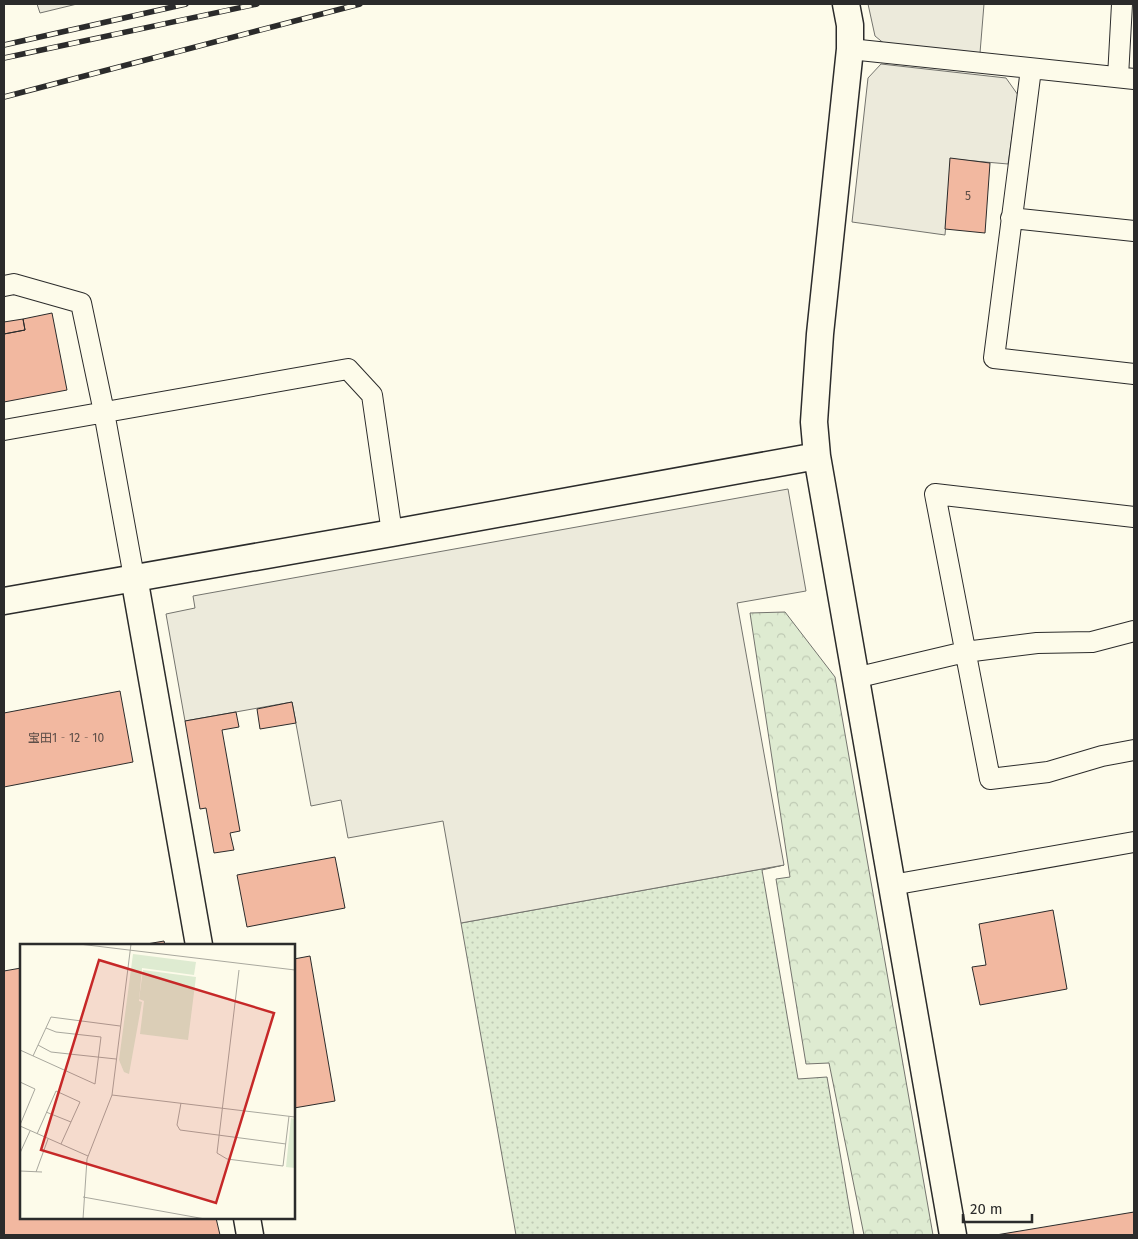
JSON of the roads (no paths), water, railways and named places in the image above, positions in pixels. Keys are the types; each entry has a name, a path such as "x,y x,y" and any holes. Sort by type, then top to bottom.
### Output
{"street":[{"path":"846,4 850,25 850,49 820,334 814,422 817,456 953,1235"},
{"path":"850,49 1126,78 1122,4"},
{"path":"1031,69 994,358 1134,374"},
{"path":"1011,218 1134,231"},
{"path":"4,286 14,284 81,303 104,412 199,944"},
{"path":"4,430 348,369 372,395 392,534"},
{"path":"4,600 392,534 817,456"},
{"path":"1134,518 935,494 990,779 1048,772 1102,756 1134,750"},
{"path":"855,678 965,652 1037,643 1092,642 1134,631"},
{"path":"892,885 1134,842"},
{"path":"247,1219 250,1235"}],"railway":[{"path":"4,45 186,4"},
{"path":"4,58 257,4"},
{"path":"4,97 360,4"}]}
